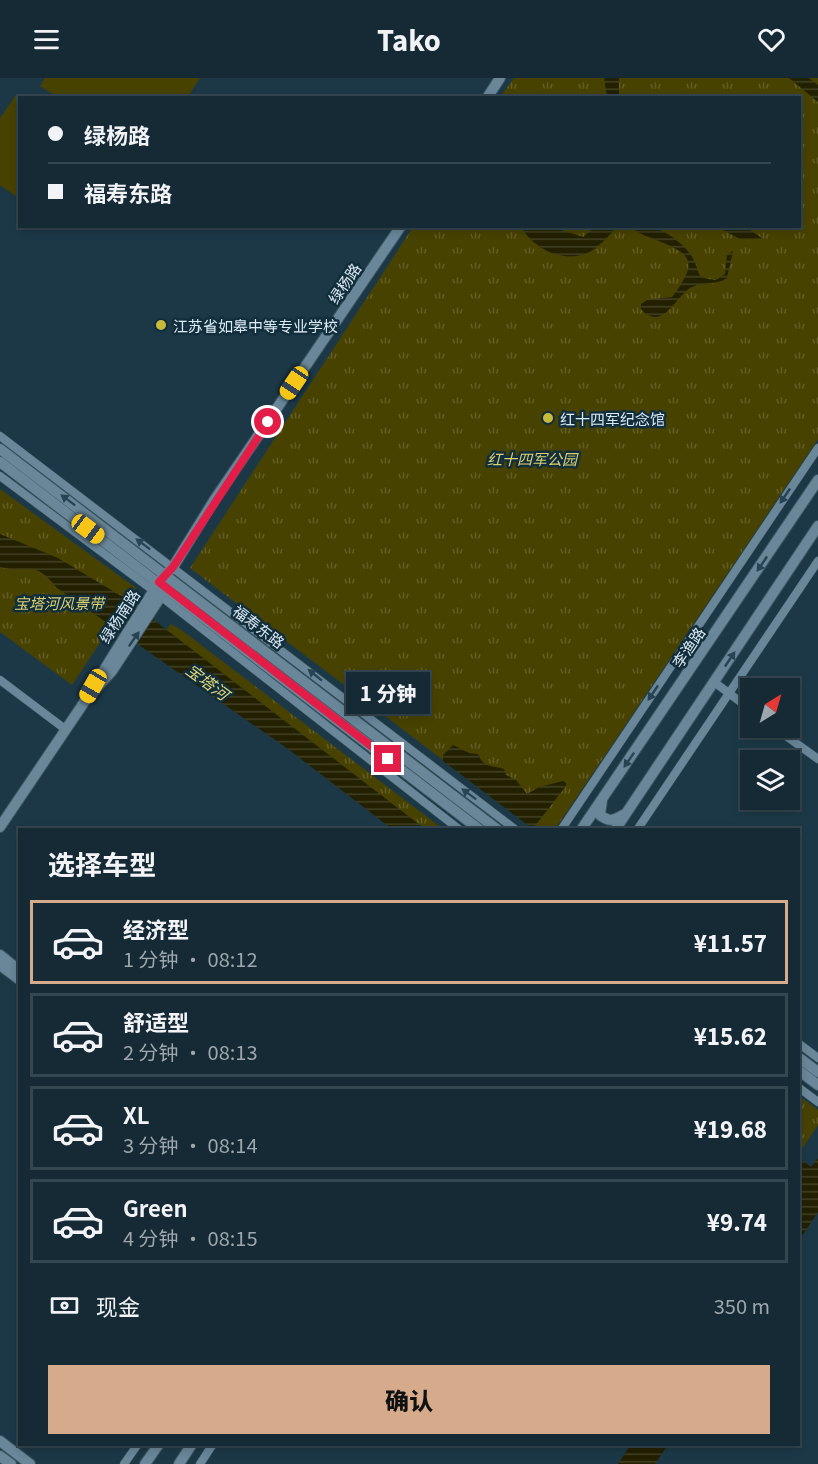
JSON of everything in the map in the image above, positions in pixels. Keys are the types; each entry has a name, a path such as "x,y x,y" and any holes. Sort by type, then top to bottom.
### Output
{"main road":[{"path":"488,96 500,78"},
{"name":"绿杨路","path":"162,587 215,500 400,228"},
{"name":"福寿东路","path":"0,449 162,587 495,828"},
{"name":"福寿东路","path":"0,462 477,828"},
{"name":"李渔路","path":"582,828 818,480"},
{"path":"616,828 818,526"},
{"name":"绿杨南路","path":"0,827 162,587"},
{"path":"604,795 599,806 600,815 614,821 627,813"},
{"path":"0,955 18,969"},
{"path":"0,965 18,978"},
{"path":"800,1058 818,1072"},
{"path":"800,1072 818,1085"},
{"path":"0,1441 30,1464"},
{"path":"145,1464 158,1446"},
{"path":"179,1464 191,1446"},
{"path":"0,1456 11,1464"}],"street":[{"path":"0,436 162,587 458,828"},
{"path":"562,828 818,448"},
{"path":"0,476 513,828"},
{"path":"638,828 818,561"},
{"path":"0,680 65,729"},
{"path":"714,682 740,702"},
{"path":"789,738 818,759"},
{"path":"800,1044 818,1058"},
{"path":"800,1088 818,1102"},
{"path":"124,1464 137,1446"},
{"path":"200,1464 212,1446"}],"green space":[{"path":"45,78 200,78 188,96 55,96 40,86"},
{"name":"红十四军公园","path":"514,78 818,78 818,439 558,825 554,828 533,828 190,568 412,228 801,228 801,96 501,96"},
{"path":"16,95 18,96 17,197 0,185 0,118"},
{"name":"宝塔河风景带","path":"0,489 136,588 72,685 0,632"},
{"path":"171,624 180,629 442,828 424,828 166,630"},
{"path":"800,1096 818,1110 818,1125 800,1152"}],"water":[{"path":"604,78 619,78 619,96 607,96"},
{"path":"789,78 809,78 818,85 818,102"},
{"path":"524,228 555,228 583,237 594,228 616,228 593,250 574,256 564,256 545,250 529,238"},
{"path":"630,228 655,228 679,242 692,257 700,276 708,279 716,280 725,274 727,255 733,251 727,278 694,286 662,315 655,317 648,315 641,309 641,304 647,300 672,297 682,283 688,264 686,257 680,252"},
{"path":"719,228 747,228 763,239 740,239"},
{"name":"宝塔河","path":"0,534 58,558 128,600 424,828 391,828 288,749 57,588 42,573 30,569 0,567"},
{"path":"453,745 469,753 478,754 488,765 504,769 506,775 516,780 527,794 539,787 563,781 566,786 535,826 529,826 443,761 443,755"},
{"path":"818,1158 818,1212 800,1239 800,1183 800,1159 811,1167"},
{"path":"630,1446 667,1446 655,1464 618,1464"}],"place":[{"name":"江苏省如皋中等专业学校","path":"161,325"},
{"name":"红十四军纪念馆","path":"548,418"}],"route":[{"path":"268,422 191,536 173,567 159,582 388,759"}]}
